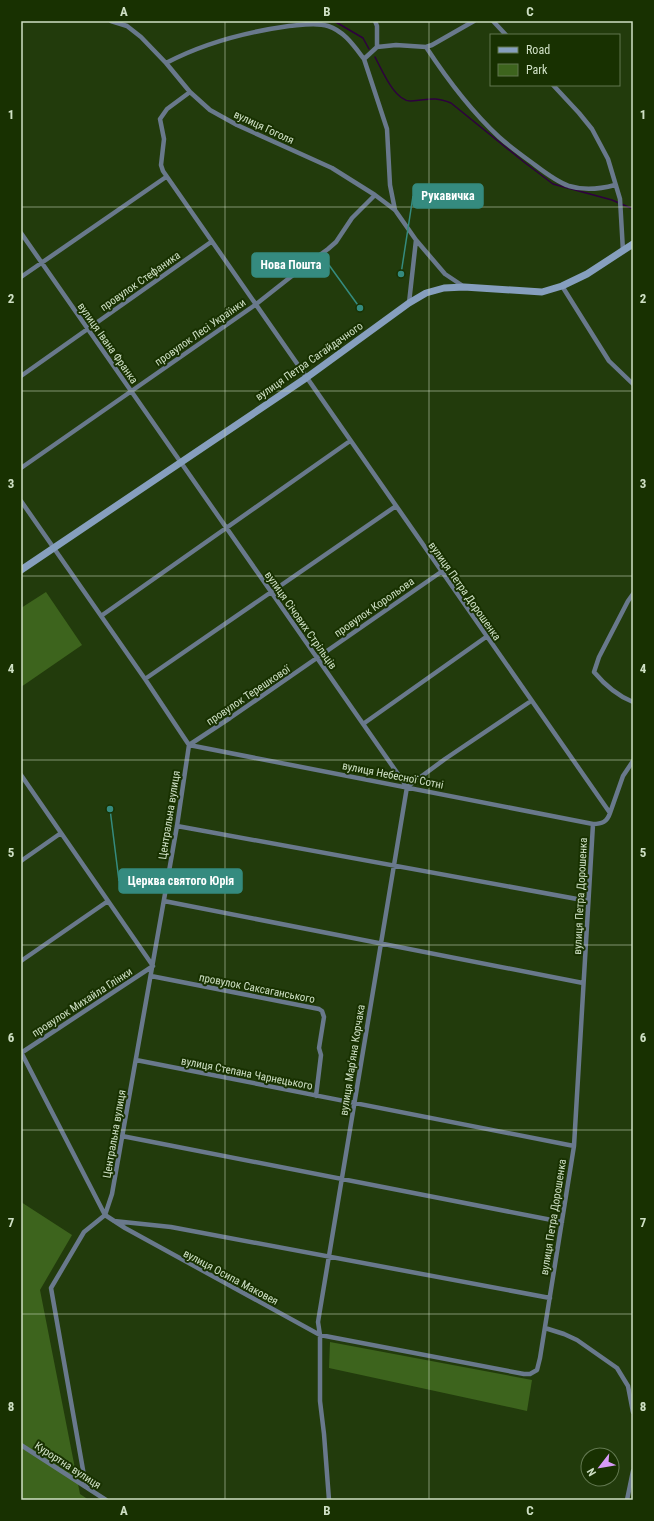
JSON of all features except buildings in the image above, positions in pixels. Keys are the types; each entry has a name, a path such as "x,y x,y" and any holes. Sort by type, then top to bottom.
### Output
{"street":[{"name":"вулиця Гоголя","path":"111,21 127,26 141,37 166,63 190,92 210,110 237,125 332,168 375,194 395,210 416,240 445,274 464,287"},
{"path":"122,21 127,26"},
{"path":"375,21 377,47"},
{"path":"364,59 377,47 396,45 426,47 432,45 474,21"},
{"path":"493,21 505,34"},
{"path":"166,63 194,50 235,36 271,29 316,24 328,26 342,33 364,59 387,129 390,185 395,210"},
{"path":"426,47 460,95 486,124 500,138 545,173 557,181 571,187 600,189 615,185"},
{"path":"554,86 592,129 608,159 620,199 623,251"},
{"path":"21,277 166,177 161,165 164,139 160,118 162,113 190,92"},
{"name":"вулиця Петра Дорошенка","path":"166,177 610,813 605,822 593,824 574,1146 540,1358 537,1370 534,1372"},
{"name":"провулок Лесі Українки","path":"21,468 255,305 336,242 352,218 375,194"},
{"name":"вулиця Івана Франка","path":"21,233 181,462"},
{"path":"409,303 416,240"},
{"name":"провулок Стефаника","path":"21,376 211,242"},
{"name":"вулиця Петра Сагайдачного","path":"21,570 306,378 409,303 426,293 444,288 464,287 542,292 562,286 587,274 633,244"},
{"path":"562,286 609,361 633,384"},
{"path":"101,616 350,441"},
{"name":"вулиця Січових Стрільців","path":"181,462 407,787"},
{"path":"21,500 189,745"},
{"path":"145,679 396,506"},
{"name":"провулок Корольова","path":"317,658 441,572"},
{"path":"633,594 599,657 594,672 601,680 625,699 633,702"},
{"path":"363,724 486,636"},
{"name":"провулок Терешкової","path":"189,745 317,658"},
{"path":"407,787 445,759 531,701"},
{"name":"вулиця Небесної Сотні","path":"189,745 593,824"},
{"name":"Центральна вулиця","path":"105,1215 112,1194 153,966 189,745"},
{"path":"610,813 623,776 633,761"},
{"path":"21,775 153,966"},
{"name":"вулиця Мар'яна Корчака","path":"329,1500 320,1401 320,1335 318,1322 407,787"},
{"path":"177,826 588,901"},
{"path":"21,861 61,833"},
{"path":"21,960 108,901"},
{"path":"164,901 583,983"},
{"name":"провулок Михайла Глінки","path":"21,1052 153,966"},
{"name":"провулок Саксаганського","path":"151,976 319,1009 322,1011 324,1017 319,1048 321,1055 316,1096"},
{"name":"вулиця Осипа Маковея","path":"21,1052 105,1215 112,1221 320,1335 524,1374 534,1372"},
{"name":"вулиця Степана Чарнецького","path":"136,1060 574,1146"},
{"path":"122,1136 562,1222"},
{"path":"86,1487 51,1288 84,1232 105,1215"},
{"path":"112,1221 170,1227 550,1298"},
{"path":"545,1328 577,1340 617,1368 628,1386 633,1412"},
{"name":"Курортна вулиця","path":"21,1445 106,1500"},
{"path":"627,1500 633,1471"}],"green space":[{"path":"46,592 82,645 21,687 21,608"},
{"path":"21,1202 72,1235 40,1290 80,1494 89,1500 21,1500"},
{"path":"330,1342 532,1380 527,1411 329,1368"}],"waterway":[{"path":"334,21 363,38 369,49"},
{"path":"375,57 394,91 405,100 435,99 451,103 553,184 612,200 633,209"}],"place":[{"name":"Рукавичка","path":"401,274"},
{"name":"Нова Пошта","path":"360,308"},
{"name":"Церква святого Юрія","path":"110,809"}]}
